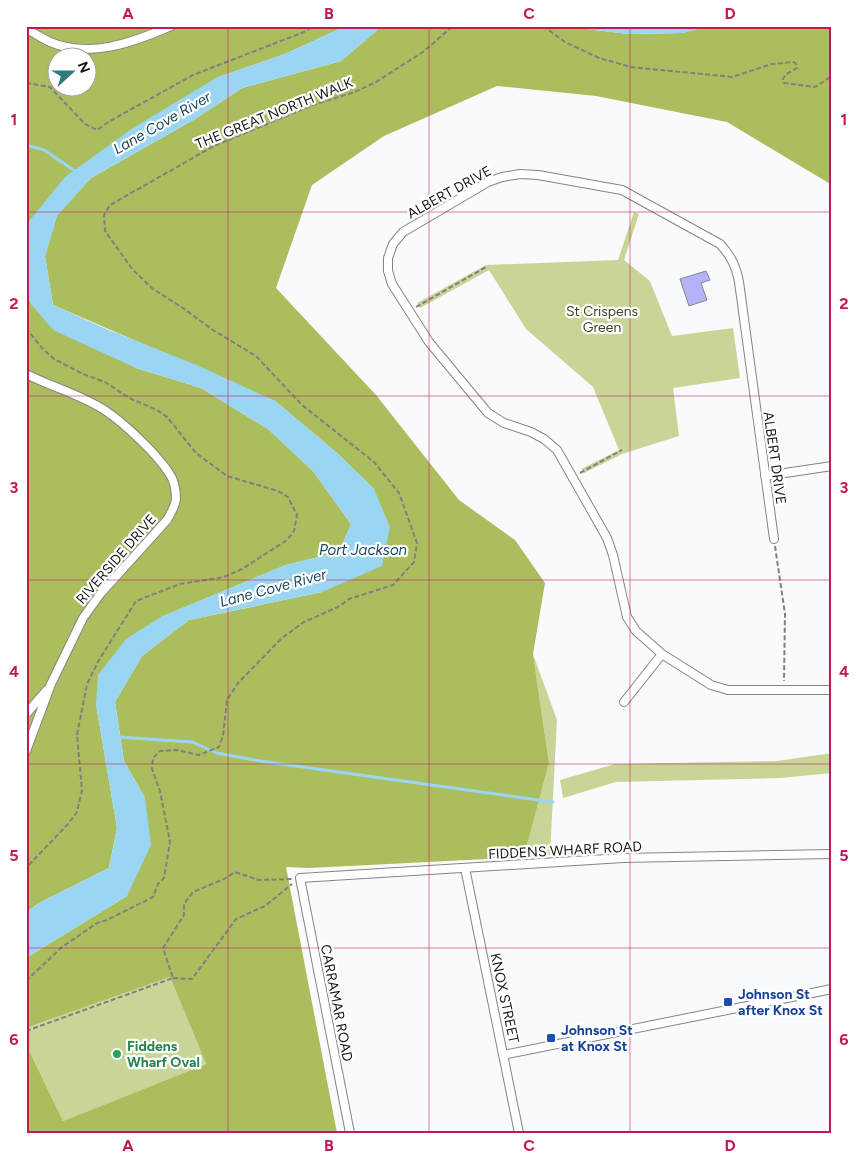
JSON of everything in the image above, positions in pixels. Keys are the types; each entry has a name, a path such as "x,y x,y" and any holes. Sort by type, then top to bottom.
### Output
{"street":[{"path":"26,29 52,42 68,47 86,49 122,45 171,26"},
{"name":"ALBERT DRIVE","path":"774,539 739,282 736,268 729,254 720,244 622,190 538,175 520,174 488,182 403,232 394,244 388,258 388,271 392,284 429,342 488,413 504,423 544,439 556,450 607,538 613,555 626,617 636,630 662,654 711,685 728,690 832,690"},
{"name":"RIVERSIDE DRIVE","path":"26,374 97,406 116,418 162,464 169,473 175,490 174,505 167,520 87,611 51,684 26,751"},
{"path":"765,476 832,466"},
{"path":"624,702 662,654"},
{"name":"RIVERSIDE DRIVE","path":"26,714 51,684"},
{"name":"FIDDENS WHARF ROAD","path":"300,878 623,858 832,854"},
{"name":"KNOX STREET","path":"465,868 519,1133"},
{"name":"CARRAMAR ROAD","path":"300,878 350,1133"},
{"path":"504,1055 832,989"}],"path":[{"path":"26,83 50,87 85,124 97,130 193,74 304,32 314,26"},
{"name":"THE GREAT NORTH WALK","path":"26,981 62,947 97,923 153,897 158,884 164,878 170,842 160,791 152,769 154,758 160,751 177,750 199,755 218,747 223,736 227,700 238,683 282,638 304,622 340,606 349,598 393,585 414,562 417,542 399,493 374,462 302,405 256,356 213,330 154,289 133,270 105,231 104,215 110,205 214,146 313,105 355,92 376,82 423,52 453,26"},
{"path":"543,26 565,42 599,58 631,67 732,77 772,64 794,62 796,68 785,75 784,83 815,87 831,78"},
{"path":"26,180 26,190"},
{"path":"409,311 486,268"},
{"path":"26,328 42,348 54,359 83,374 105,382 129,398 167,417 196,453 227,476 278,491 288,497 297,515 294,531 283,544 242,569 224,577 180,584 136,601 130,608 87,684 77,735 82,790 77,812 26,868"},
{"path":"572,477 622,450"},
{"path":"774,539 785,614 784,690"},
{"path":"174,978 163,948 184,915 184,904 193,892 224,879 235,872 259,880 300,878"},
{"path":"26,1031 174,978 192,979 236,919 266,906 300,878"}],"green space":[{"path":"26,26 346,26 285,54 216,78 26,225"},
{"path":"382,26 583,26 586,29 629,34 682,33 709,26 832,26 832,185 727,122 596,96 497,86 384,136 312,185 276,288 376,395 459,500 515,540 545,583 533,654 549,763 525,853 487,859 309,868 286,867 337,1133 26,1133 26,1044 63,1121 206,1064 170,977 26,1028 26,958 127,896 145,798 124,761 115,702 142,656 189,620 322,592 374,489 337,453 275,401 53,305 45,256 57,215 91,178 195,119 242,88 341,61"},
{"name":"St Crispens Green","path":"634,212 639,214 624,260 650,281 672,336 733,328 740,378 673,388 679,436 622,454 584,473 581,469 619,450 593,387 526,329 489,270 420,308 417,303 486,265 618,260"},
{"path":"26,293 32,305 136,368 201,388 268,429 313,471 351,524 339,552 286,565 161,617 96,704 117,828 109,868 41,902 26,912"},
{"path":"533,654 557,720 550,855 525,853 549,763"},
{"path":"832,753 832,773 780,778 616,782 563,798 560,780 615,764 777,761"},
{"name":"Fiddens Wharf Oval","path":"170,977 206,1064 63,1121 26,1044 26,1028"}],"water":[{"name":"Port Jackson","path":"346,26 382,26 341,61 242,88 195,119 91,178 57,216 45,256 53,305 104,328 199,366 275,401 337,453 374,489 390,527 382,566 322,592 189,620 142,656 115,702 124,761 145,798 151,845 127,896 26,958 26,912 41,902 109,868 117,828 96,704 98,675 126,639 161,617 286,565 339,552 351,524 313,471 268,429 201,388 136,368 53,330 32,305 26,293 26,225 65,177 133,128 216,78 285,54"},
{"path":"583,26 709,26 682,33 628,34 586,29"}],"building":[{"path":"706,271 710,280 701,283 707,300 689,306 680,279"}],"waterway":[{"path":"26,145 44,150 78,173"},
{"path":"118,737 192,742 217,753 260,761 553,802"}],"place":[{"name":"Johnson St after Knox St","path":"728,1002"},
{"name":"Johnson St at Knox St","path":"551,1038"},
{"name":"Fiddens Wharf Oval","path":"117,1054"}],"water label":[{"name":"Lane Cove River","path":"162,123"},
{"name":"Lane Cove River","path":"273,588"}]}
